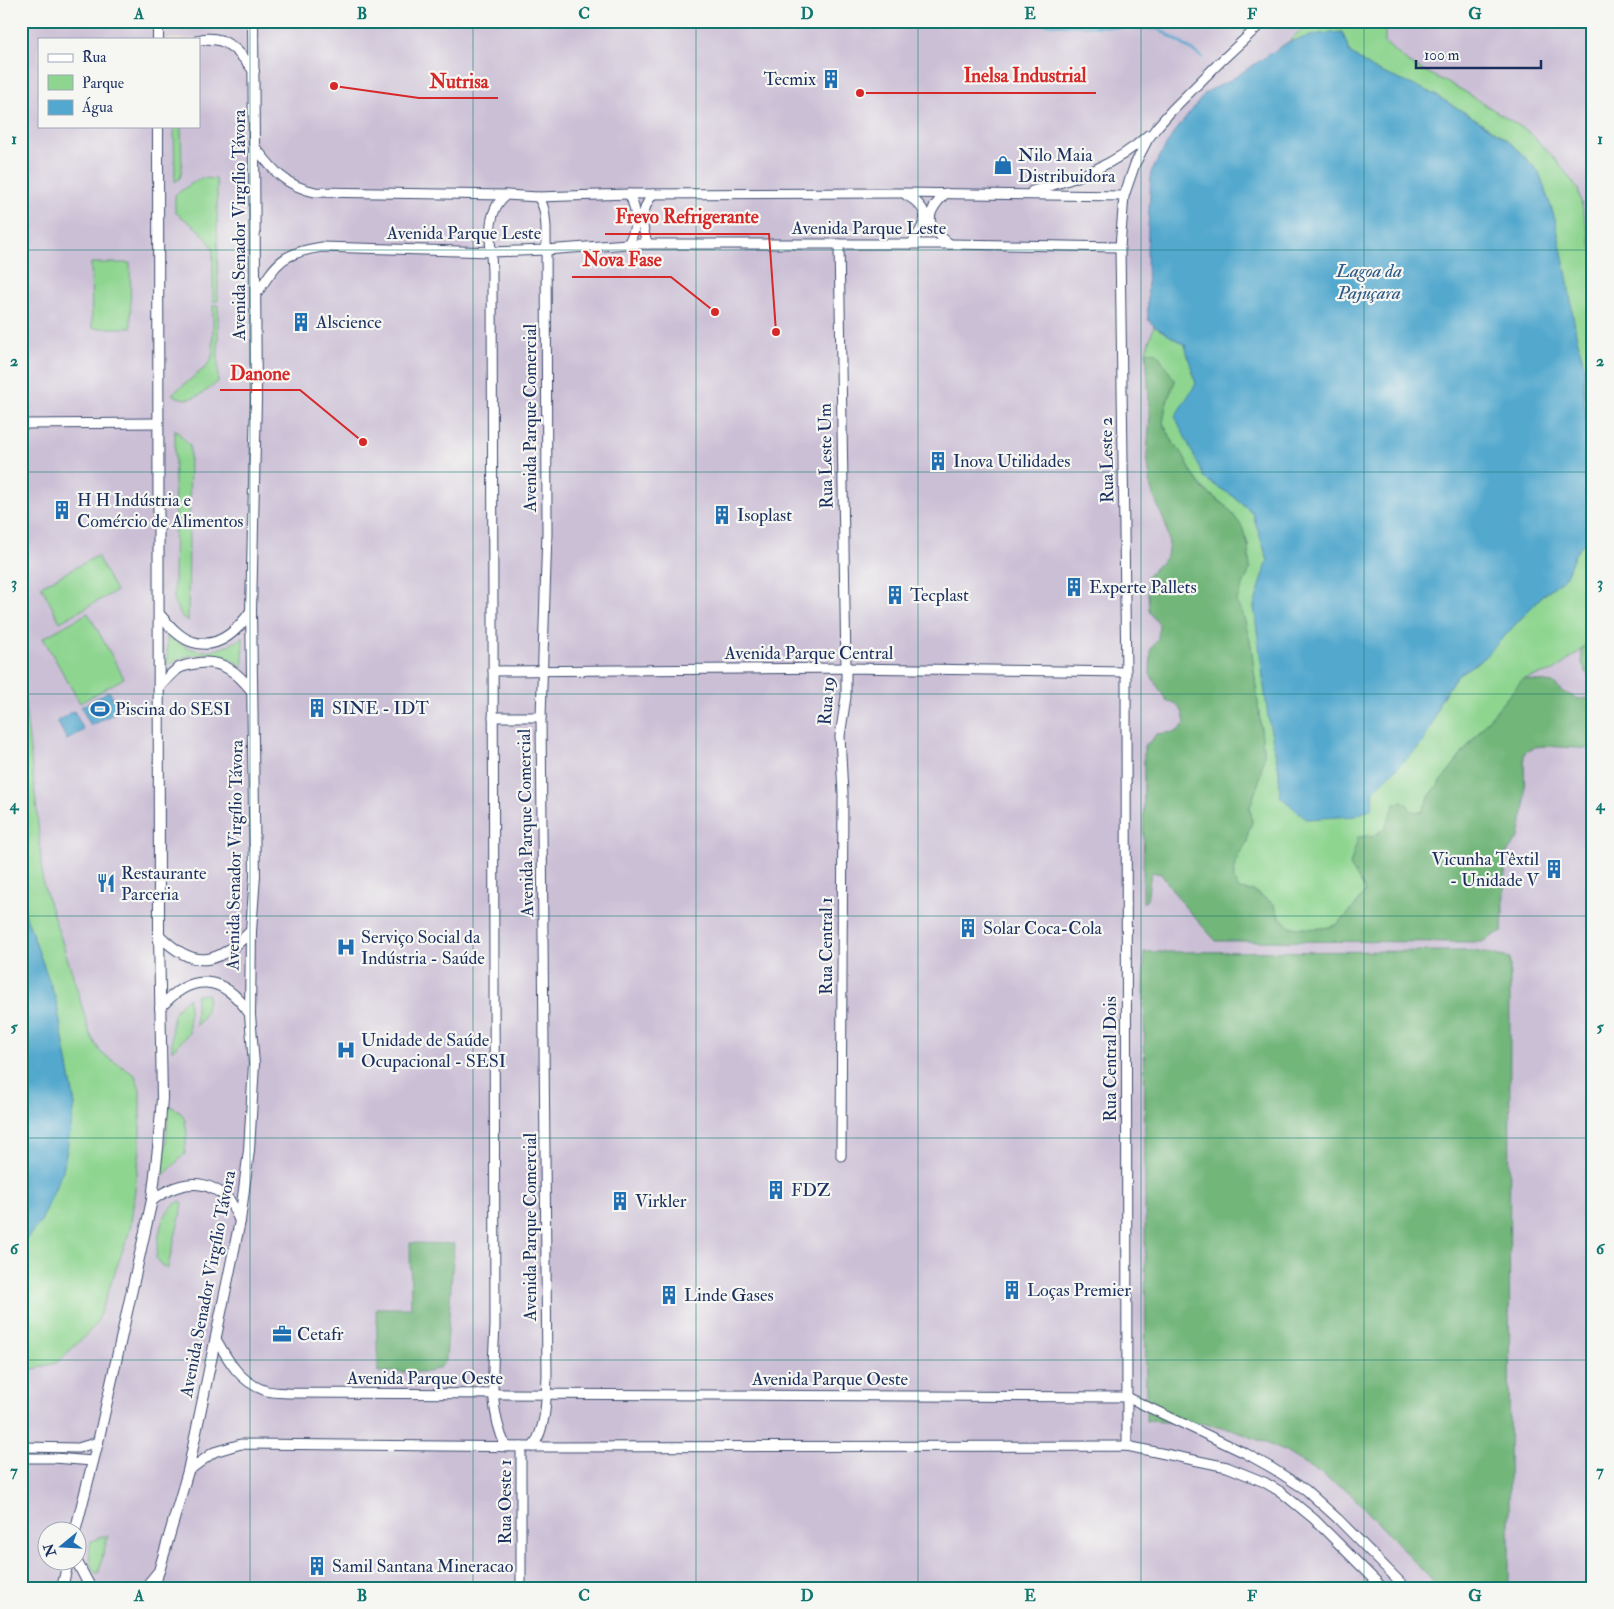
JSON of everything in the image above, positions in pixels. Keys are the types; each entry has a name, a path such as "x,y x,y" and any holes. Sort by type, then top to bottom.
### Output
{"main road":[{"path":"158,21 158,38"},
{"name":"Avenida Senador Virgílio Távora","path":"159,1571 188,1471 240,1221 249,1150 254,1064 250,1015 251,931 255,876 251,611 256,399 253,21"},
{"path":"200,40 221,41 234,47 254,71"},
{"path":"78,1522 94,1461 152,1200 162,1098 159,934 158,128"},
{"path":"159,614 183,637 193,642 203,643 222,639 232,634 251,611"},
{"path":"159,687 179,668 206,662 231,669 244,680 252,691"},
{"path":"159,934 182,954 204,959 219,957 234,948 251,931"},
{"path":"160,1008 177,991 192,984 204,982 213,983 231,991 241,1001 250,1015"},
{"path":"152,1200 164,1192 180,1186 192,1183 206,1185 221,1192 229,1200 240,1221"},
{"path":"145,1588 159,1571"},
{"path":"62,1588 66,1572"},
{"path":"82,1572 92,1588"}],"street":[{"path":"1023,194 1097,170 1142,141 1220,62 1264,21"},
{"path":"1120,247 1124,196 1138,158 1157,127"},
{"name":"Avenida Parque Leste","path":"255,147 272,168 286,181 301,189 315,192 538,197 628,194 903,193 1124,196"},
{"path":"903,193 920,204 924,217 924,224 911,244"},
{"path":"946,193 933,208 931,221 937,235 950,244"},
{"path":"628,194 634,206 636,219 634,232 628,244"},
{"path":"648,244 643,232 642,220 644,209 653,194"},
{"name":"Avenida Parque Comercial","path":"506,195 501,199 492,218 490,230 492,252 495,1326 492,1371 497,1424 506,1447"},
{"name":"Avenida Parque Comercial","path":"533,1447 542,1428 548,1375 542,717 546,534 545,250 544,209 538,197"},
{"name":"Avenida Parque Leste","path":"256,295 272,270 283,258 300,250 322,247 492,252 628,244 950,244 1120,247"},
{"name":"Rua Leste Um","path":"839,244 846,668"},
{"name":"Rua Leste 2","path":"1120,247 1126,672"},
{"path":"21,424 158,423"},
{"name":"Avenida Parque Central","path":"493,671 846,668 1126,672"},
{"name":"Rua 19","path":"840,736 846,697 846,668"},
{"name":"Rua Central Dois","path":"1126,672 1127,1446"},
{"path":"492,717 542,717"},
{"name":"Rua Central 1","path":"840,736 843,793 841,1156"},
{"name":"Avenida Parque Oeste","path":"216,1339 230,1364 250,1384 265,1391 287,1393 1127,1397 1245,1453 1306,1490 1338,1519 1406,1588"},
{"path":"21,1448 78,1448 98,1442"},
{"path":"188,1471 214,1452 241,1444 506,1447 1127,1446 1227,1467 1264,1482 1281,1492 1314,1518 1383,1588"},
{"name":"Rua Oeste 1","path":"521,1447 521,1588"},
{"path":"21,1458 94,1461"},
{"name":"Avenida Senador Virgílio Távora","path":"155,1588 159,1571"}],"shaded area":[{"path":"21,21 1593,21 1593,1588 21,1588"}],"green space":[{"path":"1323,21 1385,21 1385,43 1409,63 1462,90 1529,132 1558,162 1578,189 1593,253 1593,442 1587,427 1584,397 1584,365 1575,329 1568,282 1555,219 1539,172 1509,141 1474,118 1430,92 1373,69 1351,54 1342,32 1319,34 1288,42 1301,30"},
{"path":"174,128 181,128 182,170 180,178 175,182"},
{"path":"202,178 216,179 217,184 218,301 213,301 213,250 206,238 197,229 175,212 175,195"},
{"path":"91,263 130,263 131,328 92,328"},
{"path":"213,305 218,305 218,382 196,397 185,399 179,397 172,394 206,367 213,354"},
{"path":"1154,326 1185,345 1196,384 1205,479 1233,496 1252,512 1268,561 1254,606 1268,717 1279,770 1280,796 1374,790 1432,724 1440,701 1457,675 1483,659 1543,595 1565,578 1575,554 1586,540 1593,512 1593,635 1581,650 1554,671 1523,679 1488,720 1429,797 1422,812 1392,814 1385,827 1354,854 1350,865 1365,892 1345,917 1337,924 1327,928 1290,927 1279,916 1274,904 1253,891 1238,889 1233,877 1238,856 1247,842 1252,822 1250,807 1259,781 1264,755 1251,645 1243,614 1235,602 1250,569 1248,545 1242,527 1229,509 1204,489 1192,473 1163,423 1166,404 1175,381 1166,368 1146,351"},
{"path":"1146,351 1157,353 1175,381 1166,404 1163,423 1174,444 1183,455 1203,489 1229,509 1242,527 1248,545 1250,569 1236,602 1243,614 1251,645 1264,755 1259,781 1250,807 1252,822 1247,842 1238,856 1233,877 1238,889 1253,891 1274,904 1279,916 1290,927 1327,928 1337,924 1349,913 1365,892 1350,865 1358,837 1377,835 1385,827 1395,804 1402,801 1408,805 1411,811 1422,812 1429,797 1488,720 1523,679 1553,683 1562,691 1578,699 1593,698 1593,749 1545,746 1535,747 1524,753 1525,805 1519,837 1506,854 1502,931 1482,942 1216,941 1185,907 1161,874 1151,872 1147,900 1143,903 1144,746 1156,734 1176,732 1185,724 1183,713 1176,704 1166,700 1150,674 1151,649 1158,639 1159,625 1149,611 1147,577 1167,556 1169,544 1166,526 1151,489 1147,454 1150,416"},
{"path":"175,429 190,446 188,621 182,617 174,603"},
{"path":"97,556 116,591 60,622 41,586"},
{"path":"88,613 124,678 80,703 43,638"},
{"path":"167,635 186,647 205,651 223,647 243,637 243,667 225,657 205,654 186,657 167,666"},
{"path":"1593,635 1593,686 1582,663 1581,650"},
{"path":"21,668 43,884 90,1034 101,1053 135,1075 140,1089 140,1149 130,1230 96,1325 58,1362 21,1372 21,1246 41,1221 63,1170 75,1105 56,1000 21,899 21,766 24,755 21,727"},
{"path":"1474,951 1510,958 1509,1588 1439,1588 1349,1492 1284,1451 1232,1429 1207,1424 1146,1421 1144,952"},
{"path":"208,994 202,1019 196,1026 196,995"},
{"path":"189,998 189,1033 172,1051 174,1014 177,1008"},
{"path":"169,1105 184,1117 187,1132 185,1154 163,1176"},
{"path":"181,1201 183,1204 167,1270 156,1258 159,1233 168,1211"},
{"path":"410,1243 454,1244 446,1361 439,1368 429,1372 378,1372 376,1308 411,1308"},
{"path":"108,1535 98,1575 90,1560 91,1541"}],"water":[{"name":"Lagoa da Pajuçara","path":"1342,32 1351,54 1373,69 1430,92 1474,118 1509,141 1539,172 1555,219 1568,282 1575,329 1584,365 1584,397 1587,427 1593,442 1593,512 1586,540 1575,554 1565,578 1543,595 1483,659 1457,675 1440,701 1432,724 1422,744 1374,790 1372,808 1355,816 1306,819 1280,796 1279,770 1268,717 1254,606 1268,560 1252,512 1233,496 1205,479 1175,416 1196,384 1185,345 1154,326 1148,319 1147,249 1151,172 1171,137 1206,92 1229,81 1288,42 1319,34"},
{"name":"Piscina do SESI","path":"109,691 120,710 91,726 81,707"},
{"path":"74,711 84,730 67,740 57,721"},
{"path":"21,899 56,1000 75,1105 63,1170 41,1221 21,1246"}],"waterway":[{"path":"1039,21 1043,24 1159,29 1202,57"}],"place":[{"name":"Tecmix","path":"831,79"},
{"name":"Nutrisa","path":"334,86"},
{"name":"Inelsa Industrial","path":"860,93"},
{"name":"Nilo Maia Distribuidora","path":"1003,165"},
{"name":"Nova Fase","path":"715,312"},
{"name":"Alscience","path":"301,322"},
{"name":"Frevo Refrigerante","path":"776,332"},
{"name":"Danone","path":"363,442"},
{"name":"Inova Utilidades","path":"938,461"},
{"name":"H H Indústria e Comércio de Alimentos","path":"62,510"},
{"name":"Isoplast","path":"722,515"},
{"name":"Experte Pallets","path":"1074,587"},
{"name":"Tecplast","path":"895,595"},
{"name":"SINE - IDT","path":"317,708"},
{"name":"Piscina do SESI","path":"100,709"},
{"name":"Vicunha Têxtil - Unidade V","path":"1554,869"},
{"name":"Restaurante Parceria","path":"106,883"},
{"name":"Solar Coca-Cola","path":"968,928"},
{"name":"Serviço Social da Indústria - Saúde","path":"346,947"},
{"name":"Unidade de Saúde Ocupacional - SESI","path":"346,1050"},
{"name":"FDZ","path":"776,1190"},
{"name":"Virkler","path":"620,1201"},
{"name":"Loças Premier","path":"1012,1290"},
{"name":"Linde Gases","path":"669,1295"},
{"name":"Cetafr","path":"282,1334"},
{"name":"Samil Santana Mineracao","path":"317,1566"}]}
